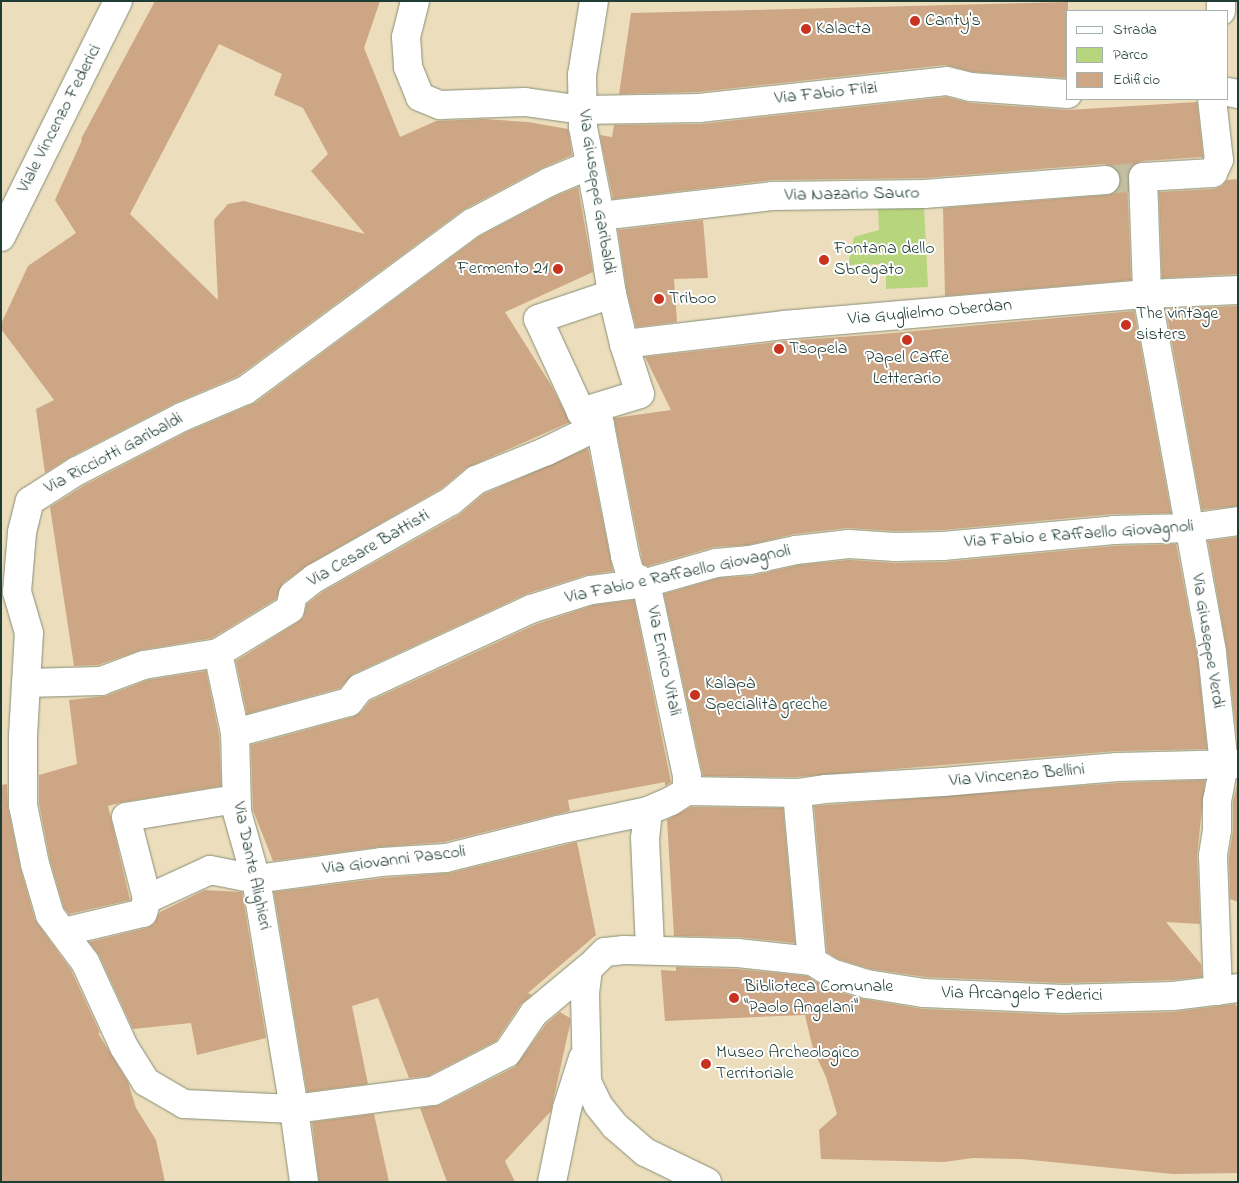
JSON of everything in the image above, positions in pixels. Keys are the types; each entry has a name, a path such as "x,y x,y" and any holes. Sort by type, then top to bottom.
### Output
{"street":[{"name":"Viale Vincenzo Federici","path":"1,237 118,1"},
{"name":"Via Fabio Filzi","path":"415,1 406,37 408,67 420,97 440,105 525,102 583,110 699,108 947,81 971,87 1066,94"},
{"name":"Via Giuseppe Garibaldi","path":"594,1 582,74 583,127 600,216 612,294 624,344"},
{"path":"1212,100 1218,137 1219,160 1225,171"},
{"name":"Via Ricciotti Garibaldi","path":"294,1108 184,1104 146,1082 124,1046 85,962 50,915 35,864 23,805 29,633 17,592 22,532 30,501 77,471 182,417 246,390 472,224 549,182 590,165"},
{"name":"Via Giuseppe Verdi","path":"1225,171 1141,177 1147,294 1231,764 1218,801 1218,830 1213,856 1228,989"},
{"name":"Via Nazario Sauro","path":"600,216 772,196 924,194 1105,180"},
{"name":"Via Guglielmo Oberdan","path":"624,344 784,325 1147,294 1238,290"},
{"path":"598,417 581,412 538,319 612,294"},
{"name":"Via Cesare Battisti","path":"26,683 101,681 144,665 218,653 290,609 293,595 315,578 451,502 476,480 547,451 598,417 640,394 624,344"},
{"name":"Via Enrico Vitali","path":"598,417 630,574 646,583 687,784"},
{"name":"Via Fabio e Raffaello Giovagnoli","path":"235,733 349,702 360,688 530,609 591,590 646,583 716,563 750,560 796,550 849,544 895,547 943,546 1114,530 1189,528 1238,521"},
{"name":"Via Dante Alighieri","path":"218,653 235,733 236,812 256,879 294,1108 304,1182"},
{"name":"Via Vincenzo Bellini","path":"687,784 797,793 825,788 944,782 1117,767 1231,764"},
{"name":"Via Giovanni Pascoli","path":"147,899 210,870 256,879 381,862 446,858 558,830 648,811 671,801 687,784"},
{"path":"294,1108 433,1091 507,1053 534,1013 605,952 650,949 737,953 812,962 797,793"},
{"path":"63,932 143,913 147,899 126,817 236,799"},
{"path":"648,811 645,838 650,949"},
{"name":"Via Arcangelo Federici","path":"812,962 832,973 867,984 924,993 1064,999 1173,996 1228,989"},
{"path":"588,968 585,992 587,1082 598,1105 615,1126 645,1152 707,1182"},
{"path":"552,1182 567,1108 585,1052"}],"green space":[{"path":"924,206 928,287 886,289 886,264 848,265 854,237 879,230 878,207"}],"building":[{"path":"155,1 380,1 364,48 400,137 436,121 484,119 528,122 568,129 572,155 542,168 463,210 238,376 175,403 70,457 45,473 36,409 54,400 1,329 1,324 28,266 76,233 55,200 81,139","holes":["219,44 282,74 274,95 303,108 328,154 311,171 365,234 244,201 228,204 214,220 218,300 130,214"]},
{"path":"1068,2 1068,10 1066,10 1066,78 973,72 945,65 698,92 619,94 631,13"},
{"path":"946,97 970,103 1068,110 1197,102 1203,157 1142,161 1129,169 1127,178 1131,280 945,296 943,208 1107,195 1114,193 1119,186 1120,178 1118,171 1104,164 923,178 772,180 613,199 600,135 612,137 614,125 701,124"},
{"path":"1238,179 1238,274 1162,278 1159,192 1214,189 1222,186 1227,180"},
{"path":"578,187 593,272 505,312 551,385 570,422 466,468 442,488 306,566 283,583 276,599 212,638 141,650 98,665 74,666 50,507 85,485 189,431 255,403 480,236 556,196"},
{"path":"703,220 708,278 674,279 677,322 636,327 627,291 618,230"},
{"path":"1237,306 1238,506 1202,510 1166,309"},
{"path":"1134,311 1171,513 1113,514 942,530 895,531 847,528 794,534 748,545 714,547 648,566 643,564 614,418 671,410 645,357 786,341"},
{"path":"588,448 613,571 586,575 526,594 353,674 340,688 247,714 236,661 303,618 307,604 324,591 459,515 484,494"},
{"path":"1238,537 1238,747 1227,650 1208,541"},
{"path":"1176,544 1197,655 1207,749 1116,751 796,777 703,776 664,594 719,578 751,576 799,565 849,560 895,563 943,562 1115,546"},
{"path":"634,600 671,782 665,786 665,782 568,800 570,811 444,842 379,847 273,861 253,810 251,745 353,717 361,712 370,701 537,624 594,605"},
{"path":"206,671 219,735 221,786 108,806 130,900 69,914 64,908 50,860 39,803 39,775 77,764 69,700 106,696 148,680"},
{"path":"1205,780 1197,856 1200,924 1166,922 1201,964 1202,977 1172,980 1064,983 926,977 871,969 838,959 827,952 814,806 1118,783"},
{"path":"1238,780 1238,902 1230,899 1229,857 1233,830 1233,802"},
{"path":"7,784 8,808 20,867 35,920 71,970 100,1033 98,1033 128,1082 136,1108 156,1140 165,1182 1,1182 1,785"},
{"path":"691,807 783,808 795,943 737,937 674,936 667,820"},
{"path":"577,842 596,935 528,993 532,995 521,1004 496,1041 428,1076 409,1078 378,998 352,1006 368,1084 307,1092 274,892 383,878 450,873"},
{"path":"205,890 242,892 266,1038 197,1055 191,1023 133,1029 99,955 89,942 147,928 154,924 160,912"},
{"path":"676,967 736,969 807,976 826,988 863,999 923,1009 1064,1015 1173,1012 1235,1004 1238,1007 1238,1173 1173,1174 1021,1159 973,1158 944,1162 821,1159 819,1130 837,1114 826,1077 813,1049 805,1015 665,1021 661,970 676,971"},
{"path":"560,1012 570,1018 570,1024 551,1111 505,1161 515,1182 447,1182 420,1108 440,1105 515,1067 546,1024"},
{"path":"374,1114 389,1182 319,1182 312,1122"}],"tunnel":[{"path":"1105,180 1139,177"}],"place":[{"name":"Canty's","path":"915,21"},
{"name":"Kalacta","path":"806,29"},
{"name":"Fontana dello Sbragato","path":"824,260"},
{"name":"Fermento 21","path":"558,269"},
{"name":"Triboo","path":"659,299"},
{"name":"The vintage sisters","path":"1126,325"},
{"name":"Papel Caffè Letterario","path":"907,340"},
{"name":"Tsopela","path":"779,349"},
{"name":"Kalapà Specialità greche","path":"695,695"},
{"name":"Biblioteca Comunale \"Paolo Angelani\"","path":"734,998"},
{"name":"Museo Archeologico Territoriale","path":"706,1064"}]}
